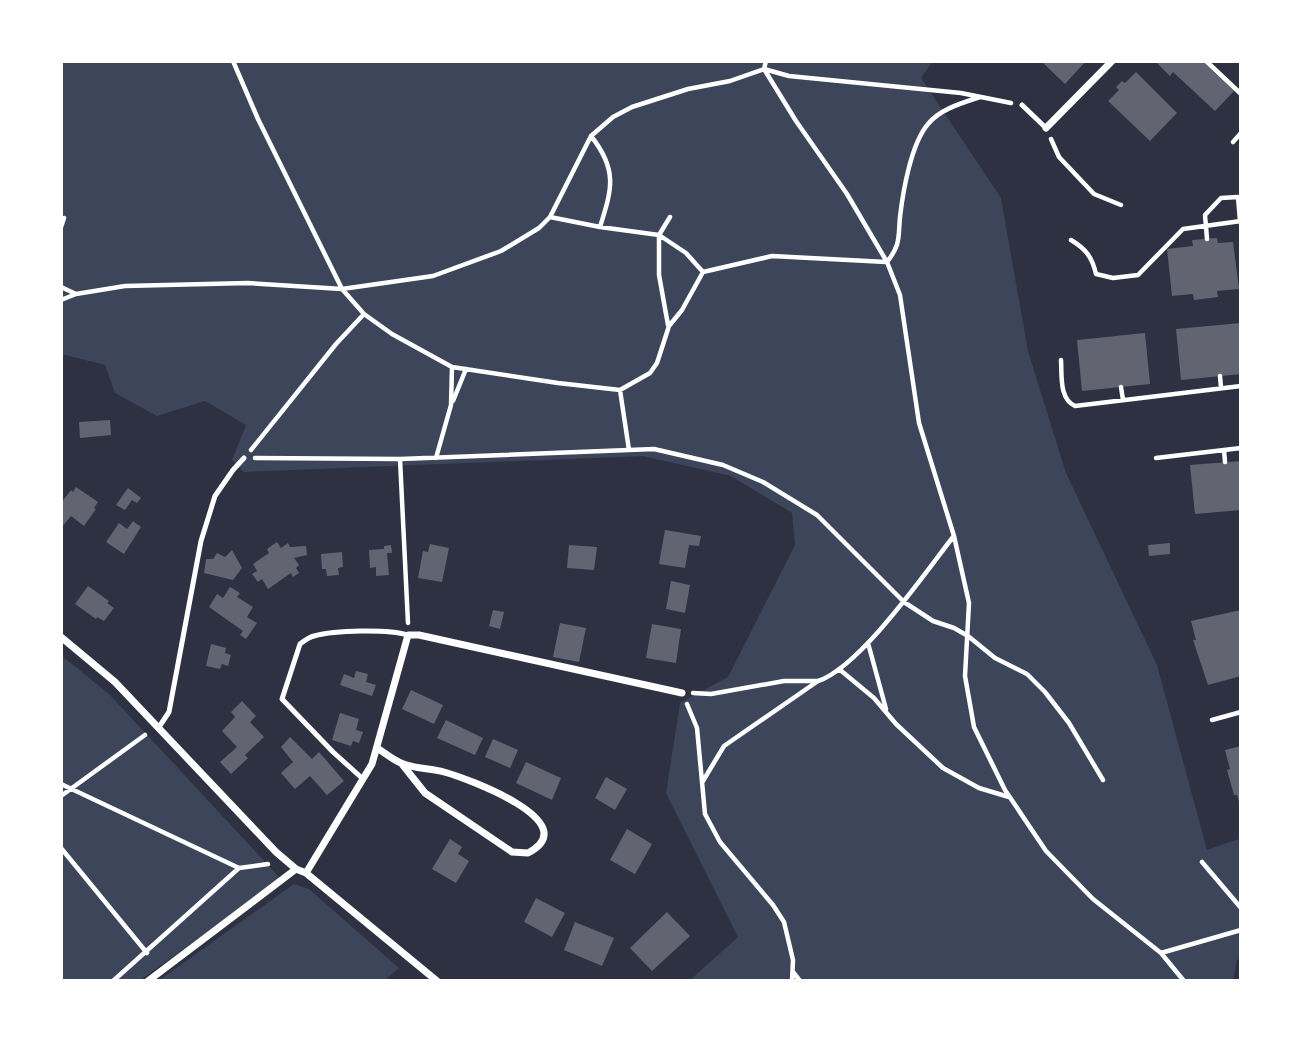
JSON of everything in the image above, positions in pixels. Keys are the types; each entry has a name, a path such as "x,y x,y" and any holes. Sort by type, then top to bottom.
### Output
{"street":[{"path":"1046,128 1112,61"},
{"path":"306,873 372,764 408,635 419,635 682,693"},
{"path":"61,638 115,682 276,852 296,869 306,873 437,981"},
{"path":"377,748 402,764 425,793 512,852 528,853 541,843 544,835 539,820 522,806 443,772 402,764"},
{"path":"148,981 296,869"}],"lane":[{"path":"1022,106 1046,128"},
{"path":"159,727 169,712 201,541 215,496 244,458"},
{"path":"363,779 282,699 300,643 313,636 347,632 397,632 408,635"}],"path":[{"path":"233,61 258,119 342,289 364,314 392,334 452,366 620,390 650,373 657,363 669,326 682,310 703,272 772,256 887,262"},
{"path":"766,61 764,69 887,262 900,295 919,423 954,536 969,603 965,676 974,727 1010,797 1046,851 1093,899 1161,953 1184,981"},
{"path":"1206,61 1241,94"},
{"path":"61,300 76,294 125,286 248,283 342,289 433,276 501,251 539,228 550,217 591,136 613,117 632,107 688,89 730,81 764,69 789,76 961,93 1022,106"},
{"path":"887,262 897,248 900,214 916,144 928,123 946,111 980,97"},
{"path":"1233,142 1241,133"},
{"path":"591,136 604,153 610,175 607,205 600,227"},
{"path":"1059,157 1094,194 1121,205"},
{"path":"1071,240 1092,258 1096,274 1127,278 1138,275 1183,229 1206,225 1241,221 1238,197 1221,198 1205,215 1206,225 1207,239"},
{"path":"550,217 659,235 686,253 703,272"},
{"path":"669,326 659,275 659,235 670,217"},
{"path":"61,227 64,218"},
{"path":"61,287 76,294"},
{"path":"244,458 336,344 364,314"},
{"path":"1061,360 1064,396 1068,403 1075,406 1241,386"},
{"path":"451,405 452,366"},
{"path":"436,458 451,405 466,369"},
{"path":"1220,376 1221,388"},
{"path":"1121,387 1123,400"},
{"path":"620,390 629,450"},
{"path":"1156,458 1241,448"},
{"path":"244,458 400,459 654,449 723,465 763,482 817,515 904,602 933,621 968,636 995,658 1027,674 1069,723 1103,780"},
{"path":"1224,450 1225,462"},
{"path":"400,459 408,635"},
{"path":"703,781 724,746 818,681 830,677 868,643 904,602 954,536"},
{"path":"868,643 887,714"},
{"path":"839,669 874,698 943,768 979,788 1010,797"},
{"path":"792,981 793,960 784,922 767,897 720,842 705,814 698,728 682,693 711,694 784,681 818,681"},
{"path":"1212,720 1241,712"},
{"path":"61,796 159,727"},
{"path":"61,784 239,868 273,863"},
{"path":"61,848 147,953"},
{"path":"1202,862 1241,908"},
{"path":"113,981 239,868"},
{"path":"1161,953 1241,930"},
{"path":"792,971 800,981"}],"shaded area":[{"path":"61,61 933,61 921,78 1001,198 1028,351 1066,473 1157,665 1207,850 1241,838 1241,956 1237,960 1233,981 689,981 738,937 666,793 680,703 728,677 795,545 792,513 731,476 643,456 244,472 232,460 246,425 205,401 157,416 115,393 105,365 61,354"},
{"path":"61,655 110,695 281,879 139,981 61,981"},
{"path":"294,884 309,889 399,968 384,981 158,981"}],"building":[{"path":"1041,61 1086,61 1065,84"},
{"path":"1155,61 1202,61 1234,91 1215,111 1173,72 1170,76"},
{"path":"1136,72 1177,113 1150,141 1108,101 1119,90 1116,87 1122,81 1125,83"},
{"path":"1217,238 1218,243 1233,242 1239,289 1217,291 1218,297 1194,300 1193,294 1172,296 1167,249 1193,246 1192,240"},
{"path":"1241,323 1241,374 1181,380 1176,329"},
{"path":"1145,333 1150,384 1082,391 1077,340"},
{"path":"110,420 111,435 80,438 79,422"},
{"path":"1241,461 1241,510 1195,514 1190,465"},
{"path":"76,487 98,502 94,508 96,509 84,526 71,516 61,528 61,503"},
{"path":"128,488 141,498 137,503 132,500 125,510 116,505"},
{"path":"133,521 141,527 124,554 106,542 119,523 127,529"},
{"path":"665,530 701,536 699,546 689,545 685,568 659,564"},
{"path":"277,542 281,548 288,543 290,547 306,546 307,555 294,558 299,565 296,568 299,573 293,577 291,573 268,589 262,579 258,582 252,574 257,571 253,564 269,553 267,549"},
{"path":"1170,543 1170,554 1149,556 1148,545"},
{"path":"430,544 449,548 442,582 418,578 423,551 428,552"},
{"path":"391,545 392,553 387,553 389,575 376,576 376,567 370,568 369,550 384,549 384,546"},
{"path":"569,545 597,547 594,570 567,568"},
{"path":"232,550 242,568 233,580 204,573 206,559 213,559 217,553 225,557"},
{"path":"342,552 343,567 338,568 339,575 327,576 326,569 322,569 321,554"},
{"path":"671,581 690,585 685,613 666,609"},
{"path":"88,586 109,601 107,603 114,608 104,621 97,617 96,619 75,604"},
{"path":"230,587 240,593 237,597 253,607 247,617 257,623 246,639 240,635 243,631 209,607 217,594 223,598"},
{"path":"493,610 504,612 500,629 489,626"},
{"path":"1241,610 1241,676 1208,685 1193,640 1196,640 1191,621"},
{"path":"560,623 586,628 579,662 553,657"},
{"path":"652,624 681,629 676,663 646,658"},
{"path":"211,644 226,648 225,653 231,655 228,666 222,664 220,669 206,666"},
{"path":"356,671 368,674 366,682 376,685 372,696 340,685 344,674 354,678"},
{"path":"411,690 443,705 434,724 402,709"},
{"path":"242,701 256,716 250,722 264,737 245,755 248,758 231,774 220,762 237,747 222,731 235,717 231,712"},
{"path":"340,713 359,719 356,730 363,732 359,743 353,741 351,746 332,740"},
{"path":"446,720 483,738 475,755 437,738"},
{"path":"290,737 312,759 319,752 344,781 327,795 310,776 295,789 281,773 293,762 281,747"},
{"path":"493,739 518,750 510,768 485,757"},
{"path":"1241,746 1240,806 1227,770 1230,769 1225,750"},
{"path":"526,762 561,778 552,800 516,783"},
{"path":"606,777 627,789 615,810 595,798"},
{"path":"627,829 652,844 635,874 610,860"},
{"path":"450,839 462,847 458,854 469,861 456,883 432,869"},
{"path":"536,898 565,913 552,937 524,922"},
{"path":"667,912 690,936 652,971 630,948"},
{"path":"575,922 614,938 602,966 564,950"}]}
